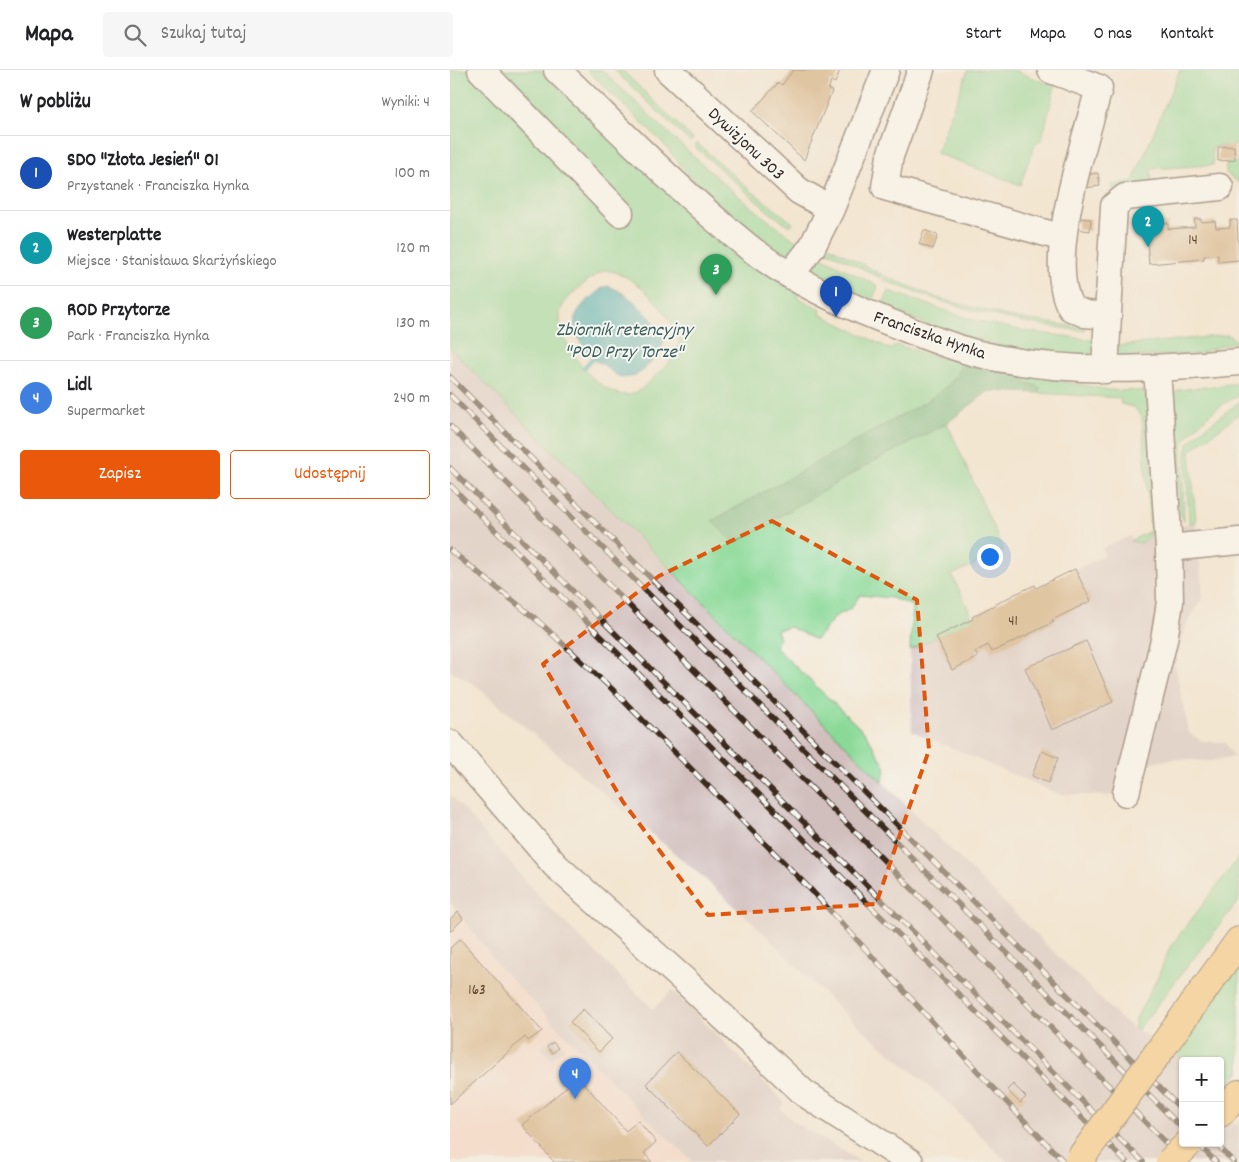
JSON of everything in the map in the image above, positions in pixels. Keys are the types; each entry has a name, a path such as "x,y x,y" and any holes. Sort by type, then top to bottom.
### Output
{"main road":[{"path":"1078,1162 1239,941"},
{"path":"1170,1162 1185,1147"}],"street":[{"path":"481,70 620,213"},
{"name":"Franciszka Hynka","path":"557,70 667,175 747,246 791,274 856,308 930,338 976,353 1028,363 1105,370 1157,369 1239,362"},
{"name":"Dywizjonu 303","path":"668,70 799,191 831,209"},
{"path":"791,274 812,247 831,209 886,70"},
{"path":"921,70 890,156 884,187 1063,238"},
{"path":"1051,70 1099,88 1066,217 1063,238 1062,288 1064,297 1071,308 1076,311 1108,316"},
{"path":"1105,370 1114,206 1124,197 1220,187"},
{"path":"1126,793 1164,640 1170,602 1169,548 1157,369"},
{"path":"1169,548 1239,541"},
{"path":"450,742 555,865 685,981 804,1093 910,1162"}],"highlighted area":[{"path":"772,521 917,600 929,750 876,904 708,915 623,802 543,664 659,576"}],"shaded area":[{"path":"450,348 1122,1020 1177,1055 1179,1058 1179,1147 1224,1147 1224,1113 1236,1125 1239,1123 1239,1162 1007,1162 947,1102 845,1014 750,920 697,872 475,685 450,670"},
{"path":"1196,522 1203,597 1186,625 1175,665 1189,733 1202,741 1225,742 1234,757 1210,761 1174,759 1148,763 1140,792 1114,796 1058,794 912,731 910,650 973,620 972,617 1015,594 1035,585 1037,588 1105,555 1102,548 1130,536 1132,540 1147,532"},
{"path":"450,794 548,906 653,1009 672,990 785,1103 780,1109 793,1121 861,1162 693,1162 636,1107 502,970 450,902"},
{"path":"464,921 502,970 636,1107 693,1162 450,1162 450,933"},
{"path":"554,1036 565,1048 551,1060 541,1048"}],"green space":[{"path":"450,70 540,70 575,104 799,294 797,297 821,310 820,314 890,349 897,345 963,365 951,383 929,400 713,521 734,543 869,464 947,423 1004,551 952,575 973,619 910,650 913,606 892,598 860,595 850,609 836,616 816,640 790,627 777,630 779,636 776,648 866,734 886,768 882,782 450,348","holes":["605,270 628,278 650,295 668,317 680,338 675,354 668,363 645,386 632,394 620,394 607,389 594,379 582,367 572,352 564,337 560,323 561,310 568,299 580,287"]},
{"path":"587,70 602,70 724,184 803,246 790,257 785,257 745,228 699,188 663,143"},
{"path":"614,70 622,70 693,139 690,142"},
{"path":"968,70 1013,70 1055,86 1042,139 1034,146 1020,185 936,153"},
{"path":"1180,70 1239,70 1239,183 1226,173 1226,163 1238,162 1237,145 1212,147 1213,165 1151,169 1152,184 1150,186 1114,189 1111,185 1133,181"},
{"path":"697,143 750,190 793,223 792,225 788,225 769,212 694,146"},
{"path":"825,244 883,275 881,278 822,248"},
{"path":"819,256 878,286 872,301 818,276 814,268"},
{"path":"885,276 938,298 1011,317 1085,328 1085,331 1058,328 982,313 908,290 883,280"},
{"path":"889,291 973,320 1025,331 1097,341 1089,357 1028,352 955,336 882,306"},
{"path":"1228,335 1237,341 1198,354 1124,357 1120,355 1115,346"},
{"path":"963,365 1022,376 1026,383 1040,387 1039,393 989,391 947,423 869,464 734,543 712,521 929,400 951,383"},
{"path":"1022,376 1110,390 1143,391 1147,396 1155,528 1142,543 1130,541 1150,531 1142,417 1134,407 1121,404 1120,398 1039,393 1040,387 1026,383"},
{"path":"1239,383 1239,396 1224,404 1207,417 1192,432 1182,446 1184,521 1180,513 1170,398 1178,390"},
{"path":"1239,402 1239,414 1190,451 1196,522 1189,523 1186,456 1188,444 1197,434"},
{"path":"1239,857 1239,900 1137,1031 1135,1020 1158,977 1170,947"},
{"path":"1239,961 1239,1073 1224,1087 1224,1057 1180,1057 1176,1051"}],"water":[{"name":"Zbiornik retencyjny \"POD Przy Torze\"","path":"607,286 623,293 640,307 656,324 664,340 658,354 647,367 640,373 626,378 618,376 595,361 576,332 575,319 579,309 592,296"}],"building":[{"path":"793,70 840,70 835,83 831,81 828,90 832,91 804,160 752,111 779,82 782,85"},
{"path":"1234,146 1235,160 1218,161 1218,147"},
{"path":"1098,173 1100,186 1086,188 1084,175"},
{"path":"1078,218 1091,219 1090,231 1077,229"},
{"path":"1194,219 1201,219 1201,222 1215,221 1216,228 1230,227 1230,220 1237,220 1239,260 1218,262 1218,255 1204,256 1204,259 1149,264 1146,231 1161,229 1161,223 1168,223 1168,229 1195,227"},
{"path":"924,230 938,235 933,249 919,244"},
{"path":"1075,569 1091,601 1052,620 1054,622 992,652 988,645 975,652 978,657 952,670 936,637 973,619 972,617 1015,594 1035,585 1036,588"},
{"path":"1086,641 1113,702 1052,730 1025,668"},
{"path":"1042,751 1058,758 1048,783 1032,776"},
{"path":"458,912 463,919 450,932 450,919"},
{"path":"460,939 542,1031 528,1041 525,1037 450,1104 450,948"},
{"path":"583,1009 612,1039 599,1052 570,1022"},
{"path":"553,1042 558,1048 552,1053 547,1047"},
{"path":"677,1052 740,1114 708,1146 646,1084"},
{"path":"578,1077 626,1131 638,1121 656,1142 644,1153 652,1162 554,1162 522,1125"},
{"path":"1013,1084 1026,1097 1020,1103 1007,1090"}],"waterway":[{"path":"585,367 593,358"}],"railway":[{"path":"450,377 1179,1107"},
{"path":"450,395 1179,1125"},
{"path":"450,426 1185,1162"},
{"path":"450,468 1143,1162"},
{"path":"450,485 1126,1162"},
{"path":"450,550 537,620 612,689 813,892 993,1088 1064,1162"},
{"path":"1201,1147 1216,1162"},
{"path":"1219,1147 1234,1162"}],"place":[{"name":"Westerplatte","path":"1148,247"},
{"name":"ROD Przytorze","path":"716,295"},
{"name":"SDO \"Złota Jesień\" 01","path":"836,317"},
{"name":"Lidl","path":"575,1099"}]}
